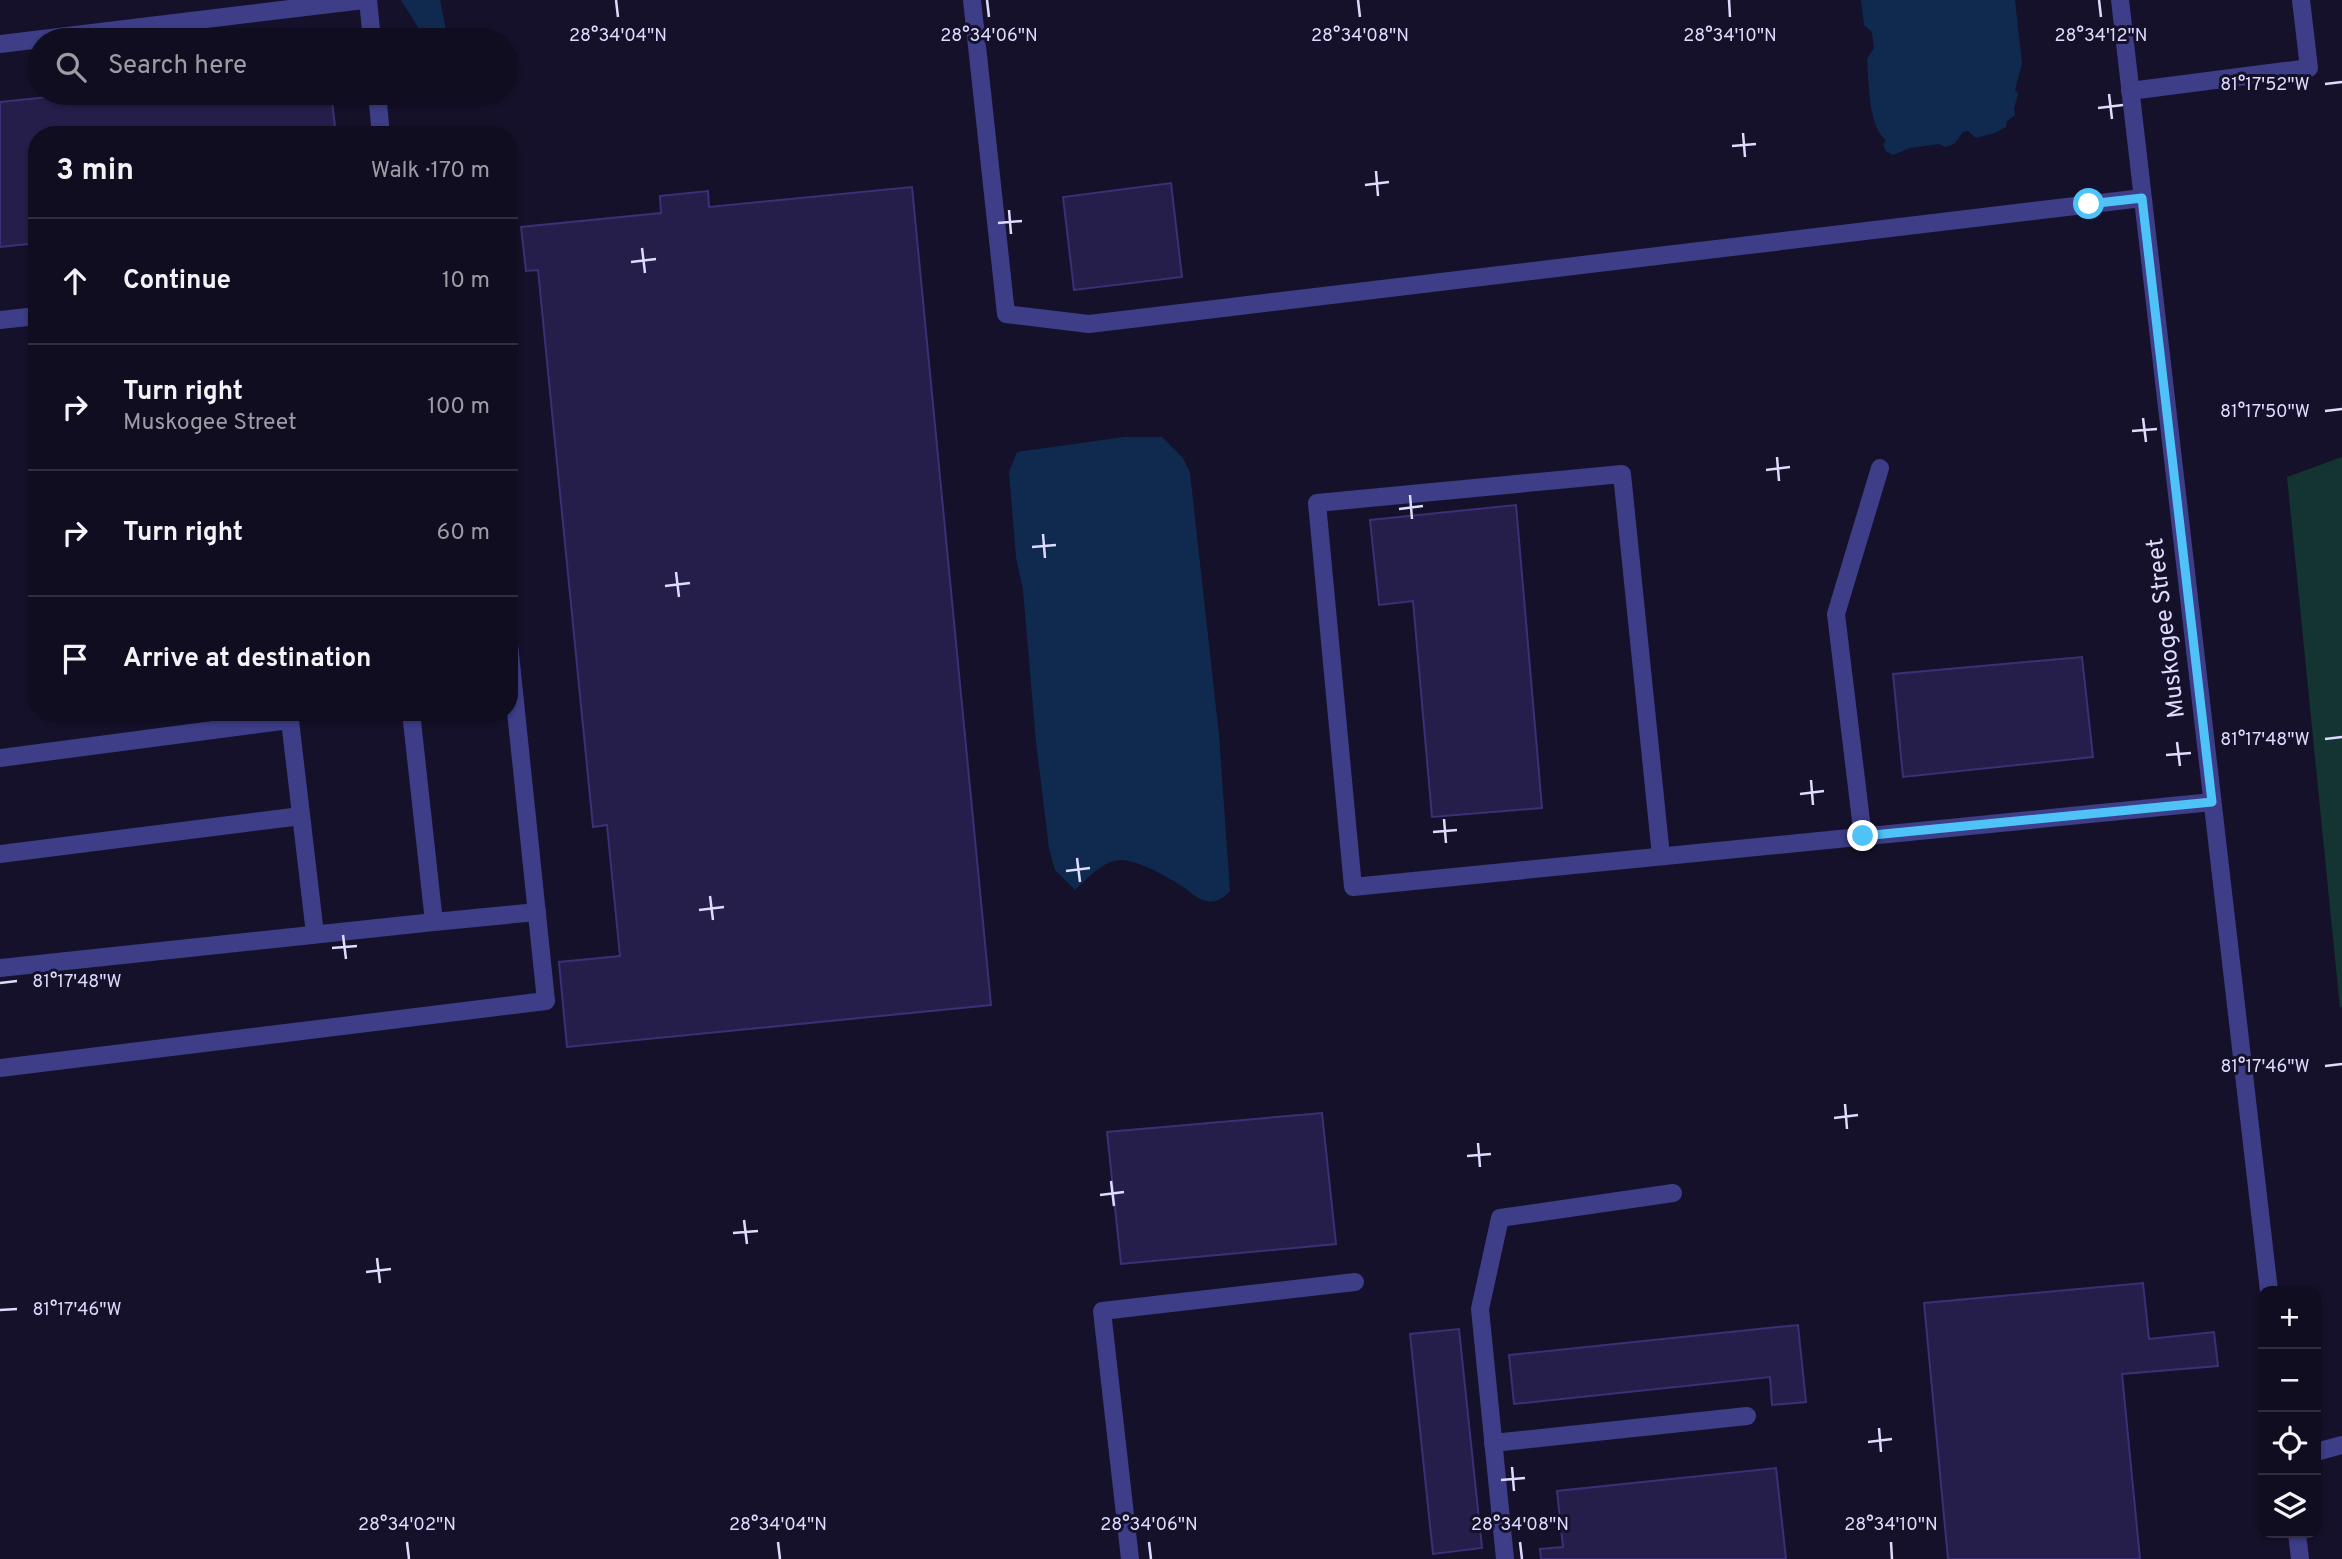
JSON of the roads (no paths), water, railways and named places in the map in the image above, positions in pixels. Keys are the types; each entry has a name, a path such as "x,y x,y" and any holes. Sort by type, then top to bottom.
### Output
{"street":[{"path":"133,28 366,0 370,28"},
{"path":"972,0 1006,314 1089,324 2142,198"},
{"name":"Muskogee Street","path":"2120,0 2268,1286"},
{"path":"2130,91 2309,68 2301,0"},
{"path":"0,44 28,41"},
{"path":"378,105 380,126"},
{"path":"0,320 28,317"},
{"path":"1863,836 1836,614 1880,468"},
{"path":"1661,856 1622,474 1317,503 1353,887 2212,802"},
{"path":"0,758 255,721"},
{"path":"290,721 315,934"},
{"path":"412,721 434,922"},
{"path":"0,1068 546,1002 517,721"},
{"path":"0,854 301,816"},
{"path":"0,968 537,912"},
{"path":"1505,1559 1480,1309 1500,1218 1673,1193"},
{"path":"1130,1559 1102,1311 1355,1282"},
{"path":"1493,1443 1747,1416"},
{"path":"2321,1451 2342,1445"},
{"path":"2298,1538 2300,1559"}],"water":[{"path":"401,0 440,0 446,28 418,28"},
{"path":"1861,0 2015,0 2022,63 2015,90 2018,94 2015,115 2007,121 2006,127 1976,138 1968,131 1963,132 1954,144 1945,147 1939,144 1910,148 1893,155 1886,151 1883,145 1886,140 1876,125 1870,103 1867,59 1874,48 1872,32 1864,25"},
{"path":"1124,437 1162,437 1183,458 1190,473 1219,735 1230,891 1213,901 1200,899 1161,874 1126,860 1106,864 1075,890 1055,870 1049,848 1009,472 1017,452"}]}
